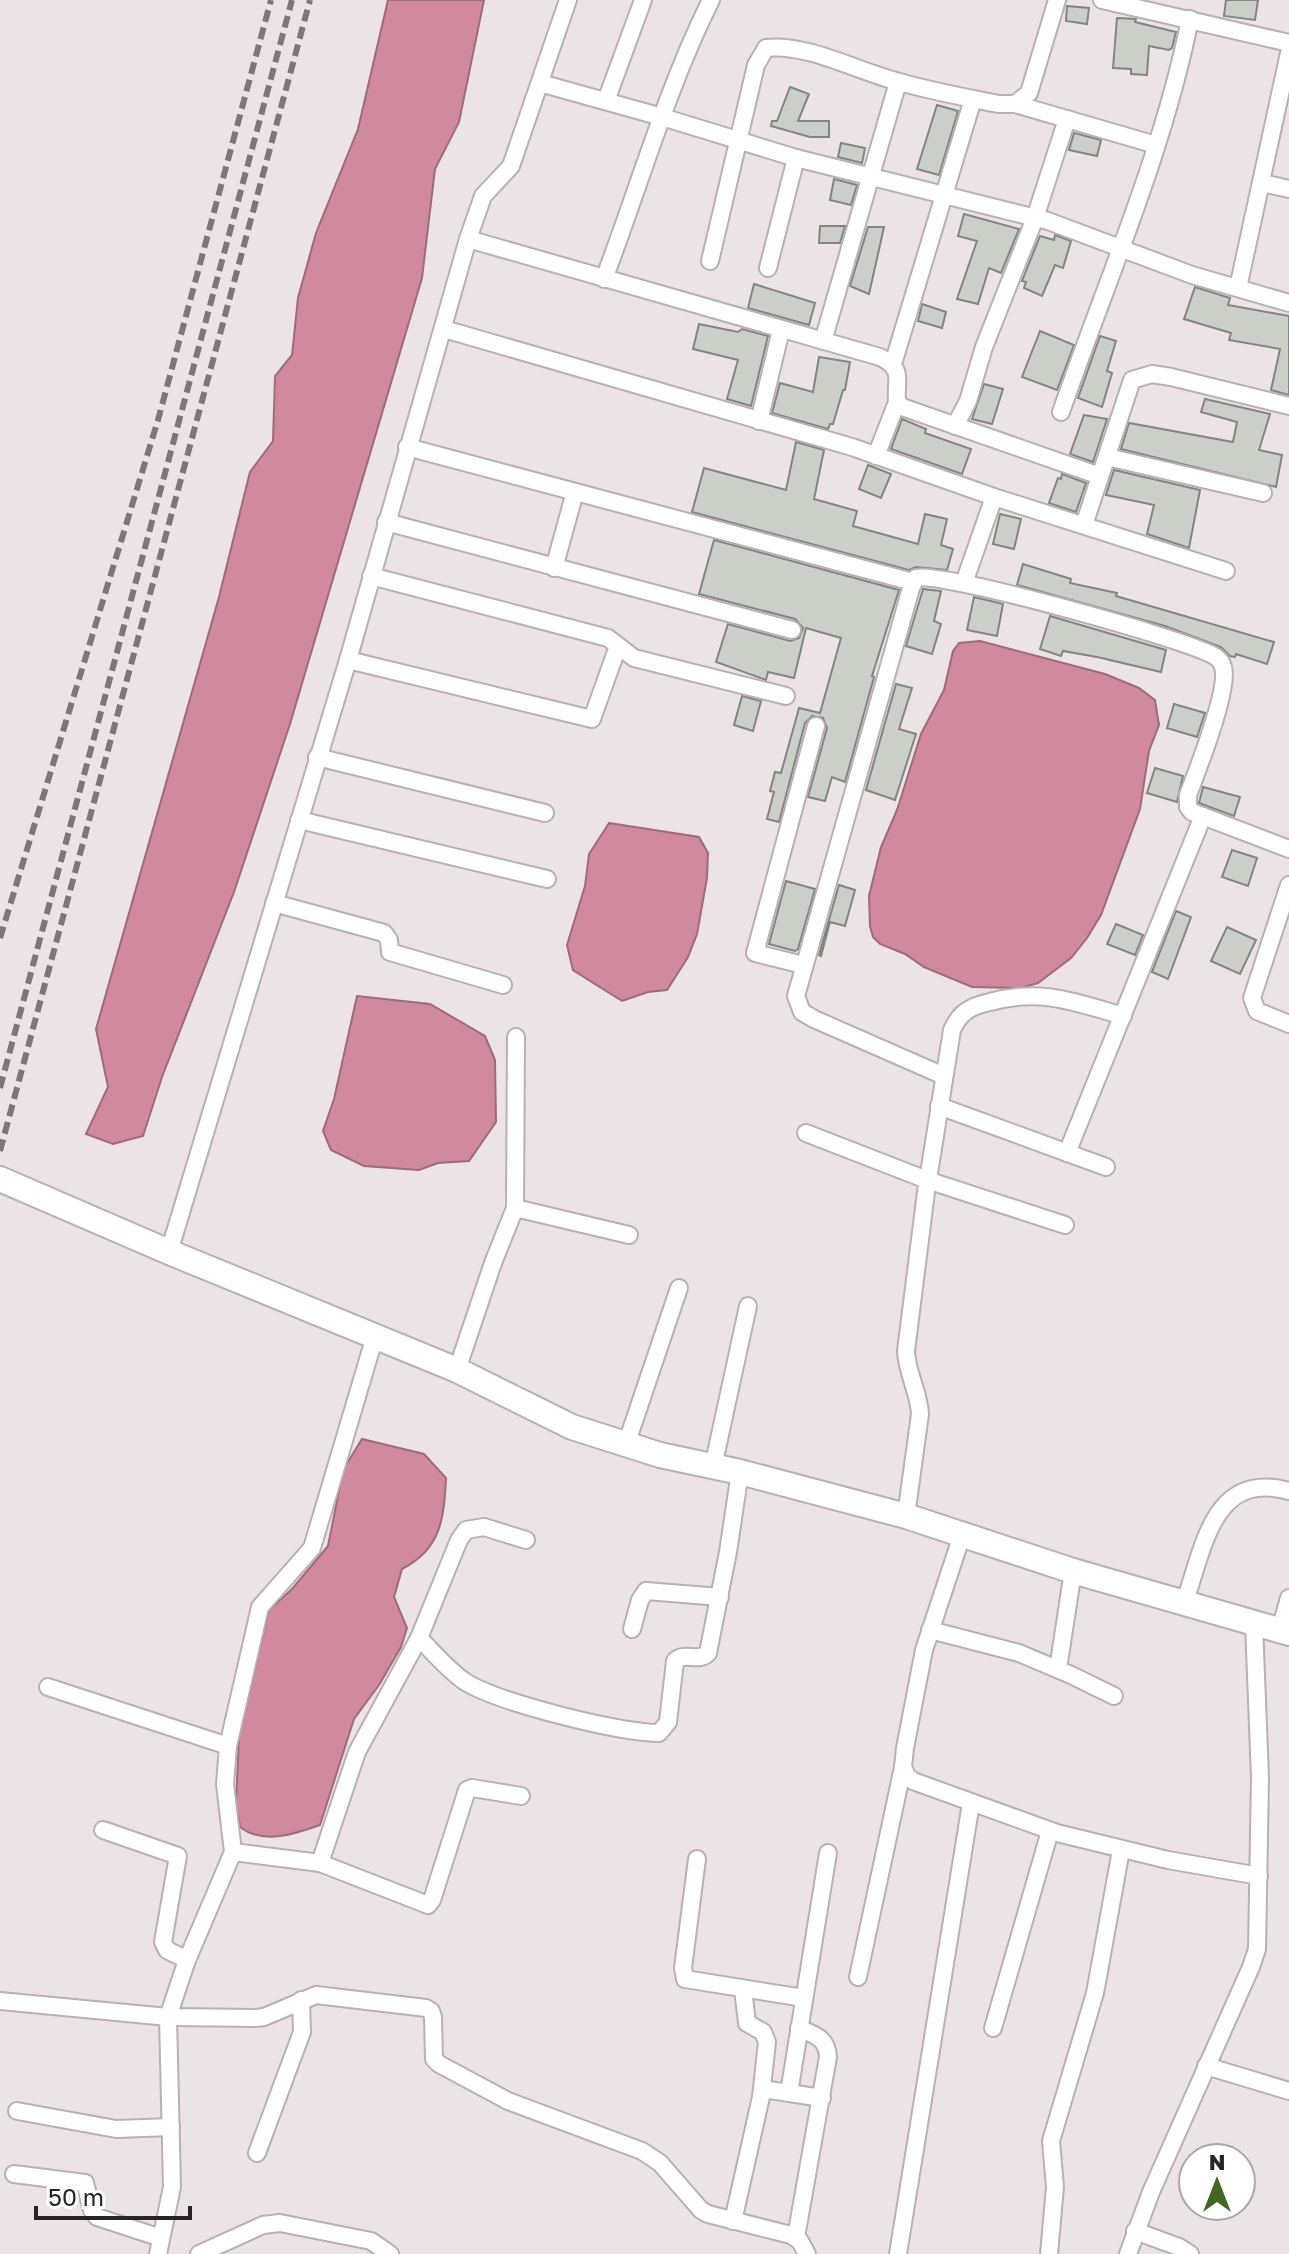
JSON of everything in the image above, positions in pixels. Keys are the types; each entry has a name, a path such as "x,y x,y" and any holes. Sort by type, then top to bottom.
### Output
{"street":[{"path":"169,1252 348,660 468,239 483,196 511,166 568,0"},
{"path":"606,101 643,0"},
{"path":"604,279 662,117 696,29 711,0"},
{"path":"1015,104 1029,93 1057,0"},
{"path":"1102,0 1289,43"},
{"path":"1061,412 1122,248 1156,145 1190,19"},
{"path":"710,261 756,65 766,48 780,47 803,52 898,82 973,99 1015,104 1156,145"},
{"path":"1238,288 1289,53"},
{"path":"823,341 898,82"},
{"path":"540,83 796,158 1035,218 1192,275 1289,303"},
{"path":"876,456 897,402 898,378 893,364 973,99"},
{"path":"955,426 968,401 984,347 1035,218 1067,119"},
{"path":"768,268 796,158"},
{"path":"1262,183 1289,189"},
{"path":"468,239 880,357 893,364"},
{"path":"444,329 876,456 1226,571"},
{"path":"759,421 781,330"},
{"path":"1084,525 1132,380 1143,376 1171,377 1289,406"},
{"path":"897,402 902,407 1100,476"},
{"path":"407,447 913,582"},
{"path":"1107,457 1263,493"},
{"path":"554,568 575,492"},
{"path":"964,583 994,497"},
{"path":"386,522 792,630"},
{"path":"371,576 608,638 634,658 786,696"},
{"path":"944,1076 802,1012 796,996 913,582 921,576 964,583 1174,641 1219,659 1224,677 1221,698 1187,803 1192,812 1289,849"},
{"path":"348,660 592,719 618,646"},
{"path":"803,965 755,953 816,726"},
{"path":"317,757 545,813"},
{"path":"1067,1153 1203,816"},
{"path":"299,820 547,879"},
{"path":"1288,894 1252,998 1257,1011 1289,1024"},
{"path":"274,903 384,933 390,952 503,985"},
{"path":"906,1516 920,1403 907,1365 906,1351 927,1180 952,1030 958,1016 974,1006 1041,994 1123,1016"},
{"path":"457,1370 515,1208 516,1037"},
{"path":"939,1106 1106,1167"},
{"path":"806,1133 927,1180 1065,1225"},
{"path":"0,1179 457,1370 572,1427 626,1445 906,1516 1073,1571 1284,1632 1289,1598"},
{"path":"515,1208 629,1235"},
{"path":"626,1445 679,1288"},
{"path":"713,1467 748,1306"},
{"path":"14,2174 85,2183 97,2217 160,2246 172,2187 168,2017 187,1960 233,1852 225,1784 228,1746 260,1607 312,1548 375,1336"},
{"path":"419,1638 452,1671 484,1692 612,1727 659,1733 668,1722 675,1661 683,1656 700,1658 708,1653 740,1472"},
{"path":"1185,1601 1219,1510 1231,1498 1259,1486 1289,1491"},
{"path":"320,1863 357,1752 419,1638 459,1540 466,1530 484,1527 526,1540"},
{"path":"858,1977 930,1630 962,1535"},
{"path":"1058,1669 1073,1571"},
{"path":"632,1629 640,1600 646,1591 720,1597"},
{"path":"1128,2254 1135,2231 1257,1949 1260,1778 1254,1624"},
{"path":"930,1630 1019,1653 1114,1696"},
{"path":"48,1687 228,1746"},
{"path":"903,1767 913,1781 1050,1831 1121,1850 1259,1876"},
{"path":"233,1852 320,1863 428,1905 467,1790 472,1788 521,1796"},
{"path":"898,2254 971,1803"},
{"path":"103,1830 178,1856 163,1942 167,1950 187,1960"},
{"path":"993,2028 1050,1831"},
{"path":"1049,2254 1055,2187 1051,2141 1095,1993 1121,1850"},
{"path":"789,2093 828,1853"},
{"path":"697,1859 683,1975 690,1981 804,1998"},
{"path":"733,2221 762,2089 766,2036 747,2023 743,1989"},
{"path":"0,2001 168,2017 264,2017 316,1995 426,2008 433,2017 434,2053 439,2064 508,2101 642,2151 660,2163 701,2210 796,2237 807,2254"},
{"path":"257,2153 302,2032 301,2000"},
{"path":"796,2237 828,2051 820,2037 799,2028"},
{"path":"1206,2066 1289,2091"},
{"path":"762,2089 822,2098"},
{"path":"17,2111 116,2129 171,2127"},
{"path":"199,2254 263,2225 280,2223 371,2241 390,2254"},
{"path":"1135,2231 1190,2254"}],"shaded area":[{"path":"388,0 484,0 459,122 435,169 422,278 290,724 234,892 162,1077 143,1136 113,1144 86,1134 108,1087 96,1029 219,597 250,472 273,441 275,376 292,355 298,298 316,233 358,129"},
{"path":"980,641 1105,674 1139,688 1155,700 1159,725 1149,751 1140,809 1101,915 1071,958 1038,983 1021,988 972,987 880,944 873,937 870,926 869,896 881,847 897,810 921,734 944,690 953,651 959,643"},
{"path":"609,823 699,837 708,853 697,934 688,957 667,990 648,992 622,1001 573,970 567,945 585,886 589,854"},
{"path":"357,996 430,1004 485,1036 495,1060 496,1122 469,1161 438,1163 419,1170 364,1166 331,1150 323,1131 334,1099"},
{"path":"362,1439 424,1454 446,1478 441,1520 433,1542 415,1561 402,1569 394,1597 407,1628 401,1647 354,1719 320,1825 279,1836 259,1836 240,1827 236,1802 239,1738 269,1610 292,1589 328,1546 343,1470"}],"building":[{"path":"1226,0 1258,0 1255,20 1224,16"},
{"path":"1067,6 1089,8 1087,24 1066,21"},
{"path":"1117,18 1136,19 1135,22 1176,32 1169,50 1149,46 1147,75 1131,74 1131,69 1113,68"},
{"path":"790,87 809,94 798,121 829,121 829,137 810,137 771,126 772,121 777,121"},
{"path":"937,105 958,111 939,175 917,169"},
{"path":"1074,133 1101,140 1097,156 1069,150"},
{"path":"841,143 865,148 862,163 838,157"},
{"path":"834,179 857,185 851,205 830,200"},
{"path":"964,214 1019,229 1001,273 989,268 978,304 957,299 977,241 958,236"},
{"path":"820,226 845,226 840,243 819,243"},
{"path":"868,227 884,227 869,294 850,286"},
{"path":"1055,235 1071,241 1063,268 1055,265 1042,296 1024,288 1026,282 1022,281 1040,236 1054,240"},
{"path":"754,284 815,303 809,325 748,308"},
{"path":"1195,287 1230,298 1228,305 1289,316 1289,395 1271,390 1280,349 1229,340 1231,333 1184,319"},
{"path":"922,304 946,312 942,328 918,321"},
{"path":"699,324 738,332 742,329 768,336 751,406 727,399 738,360 693,349"},
{"path":"1040,331 1074,345 1057,390 1022,377"},
{"path":"1100,336 1116,341 1107,371 1112,373 1102,407 1078,398"},
{"path":"819,357 850,362 845,390 833,424 828,429 772,413 780,383 813,392"},
{"path":"984,384 1003,389 992,424 972,419"},
{"path":"1205,399 1270,414 1259,450 1282,455 1276,487 1121,449 1129,423 1233,442 1237,422 1201,412"},
{"path":"1084,415 1107,419 1093,462 1070,454"},
{"path":"902,419 926,429 925,433 971,449 962,474 891,449"},
{"path":"796,442 824,450 814,499 857,511 853,526 918,544 925,514 947,519 941,545 953,549 947,570 916,567 909,570 692,512 704,468 786,490"},
{"path":"868,465 891,474 881,498 859,489"},
{"path":"1114,470 1200,490 1189,548 1147,534 1154,505 1106,495"},
{"path":"1062,474 1086,483 1076,512 1049,503"},
{"path":"1000,514 1021,519 1014,549 993,544"},
{"path":"714,540 899,590 872,676 845,782 832,777 825,801 808,797 827,728 823,718 812,716 805,723 779,822 767,819 775,772 781,773 799,708 820,713 841,638 806,628 794,678 768,672 766,680 716,662 728,624 790,641 799,638 803,628 795,619 699,594"},
{"path":"1023,564 1071,579 1070,583 1117,593 1116,596 1274,642 1267,664 1236,654 1235,657 1230,656 1221,647 1165,626 1017,585"},
{"path":"923,589 941,591 934,621 941,624 932,654 906,646"},
{"path":"974,597 1003,604 997,636 967,630"},
{"path":"1050,616 1166,650 1161,672 1063,651 1061,656 1040,649"},
{"path":"896,684 912,688 899,729 916,734 895,800 866,790"},
{"path":"742,696 761,701 753,731 734,725"},
{"path":"1174,704 1205,713 1197,737 1167,728"},
{"path":"1155,768 1183,776 1177,802 1147,793"},
{"path":"1203,787 1240,797 1234,816 1199,803"},
{"path":"1232,850 1257,858 1248,886 1222,877"},
{"path":"786,881 815,889 795,951 769,944"},
{"path":"839,885 855,890 845,926 830,922 821,956 819,955"},
{"path":"1176,911 1191,917 1168,979 1152,972"},
{"path":"1116,924 1143,935 1135,955 1107,944"},
{"path":"1227,927 1256,940 1240,974 1211,961"}],"railway":[{"path":"0,938 158,420 271,0"},
{"path":"0,1088 292,0"},
{"path":"0,1151 310,0"}]}
